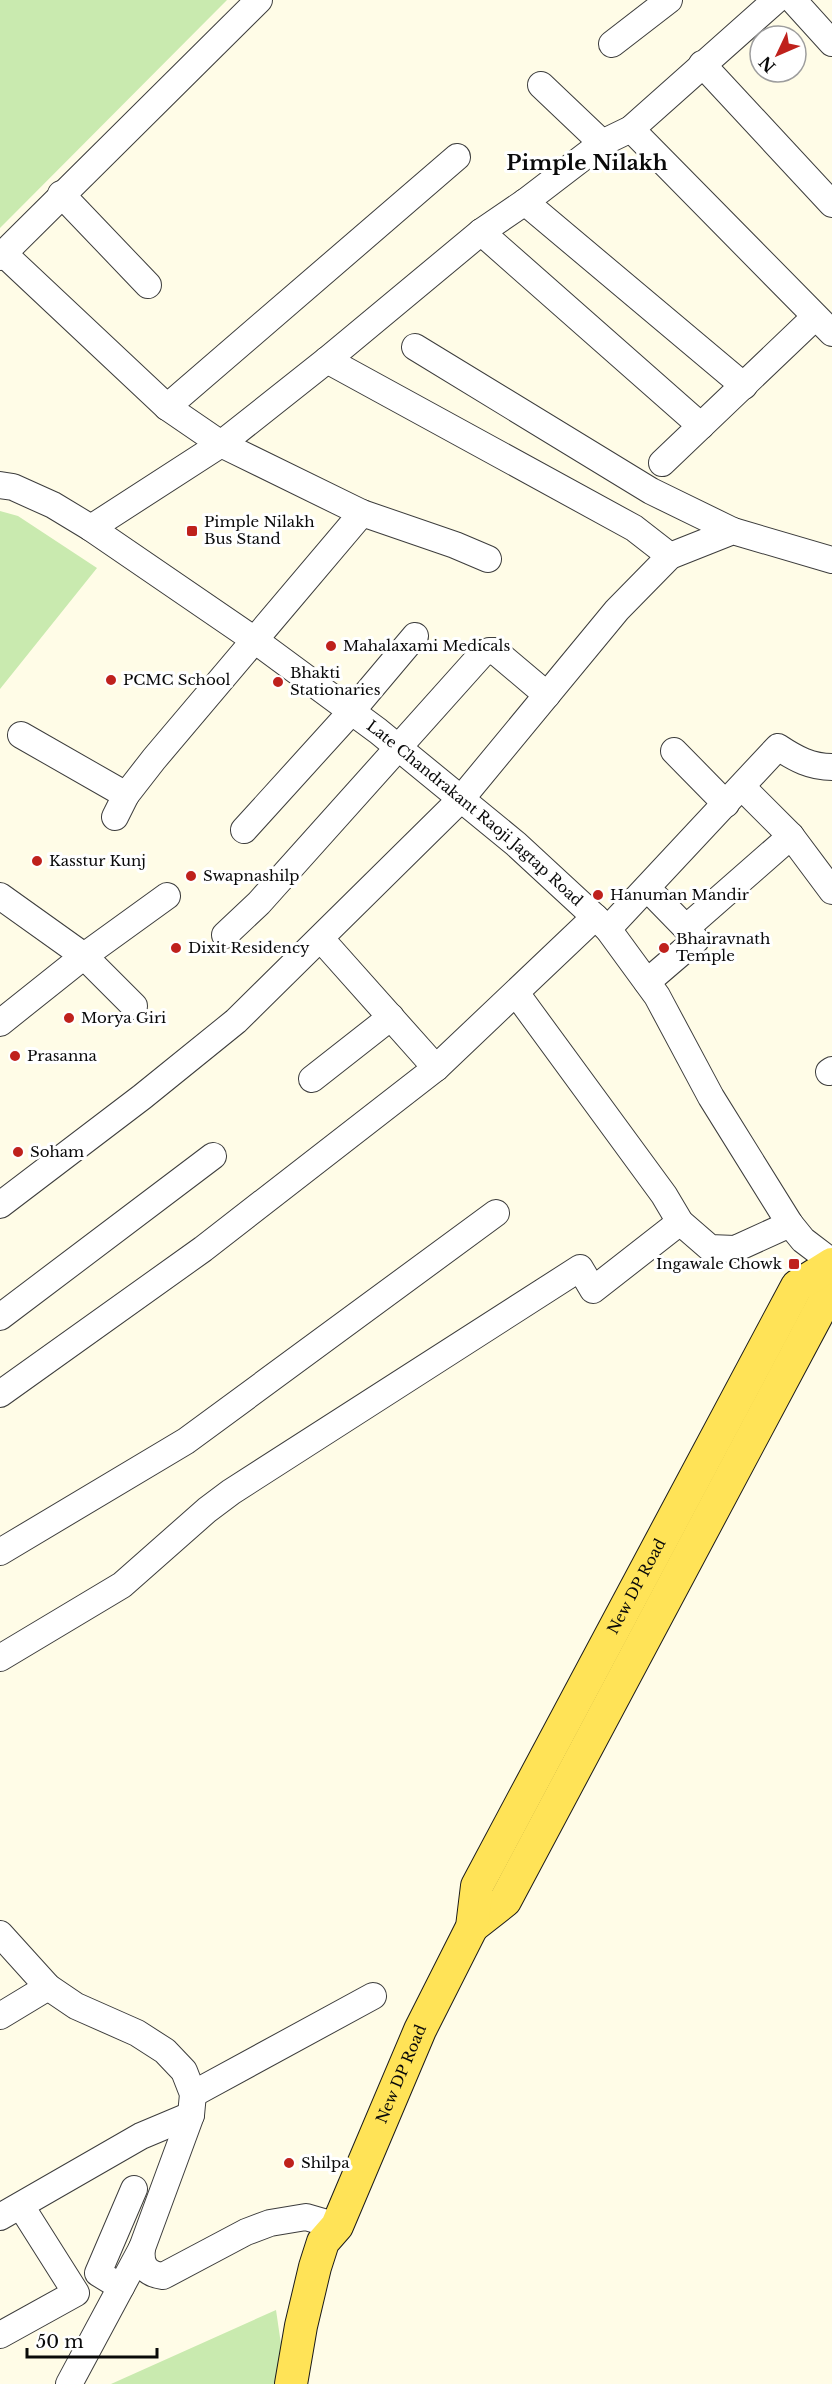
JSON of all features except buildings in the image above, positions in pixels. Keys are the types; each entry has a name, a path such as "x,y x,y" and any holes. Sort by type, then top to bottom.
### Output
{"main road":[{"name":"New DP Road","path":"291,2384 301,2326 323,2242 337,2226 420,2030 472,1927 477,1886 797,1286 832,1263"},
{"name":"New DP Road","path":"472,1927 505,1900 824,1302 832,1269"},
{"name":"New DP Road","path":"312,2384 321,2330 340,2245 337,2226"}],"street":[{"path":"259,0 1,255 167,407 221,444 362,513 455,545 488,559"},
{"path":"612,44 669,0"},
{"path":"91,528 221,444 327,360 481,232 525,202 602,142 631,129 776,0"},
{"path":"793,0 832,43"},
{"path":"702,64 832,204"},
{"path":"541,85 602,142"},
{"path":"631,129 827,326 744,386 662,464"},
{"path":"167,407 457,157"},
{"path":"61,194 148,285"},
{"path":"525,202 744,386"},
{"path":"481,232 701,426"},
{"path":"415,347 651,491 733,531 832,560"},
{"path":"327,360 634,528 670,556"},
{"name":"Late Chandrakant Raoji Jagtap Road","path":"0,485 13,487 53,505 91,528 256,640 398,748 516,844 602,923 657,996 711,1096 790,1224 803,1240 832,1263"},
{"path":"21,735 121,806 154,759 362,513"},
{"path":"0,1205 142,1097 236,1021 461,800 617,610 670,556 733,531"},
{"path":"244,830 351,712 415,636"},
{"path":"225,935 259,903 482,654 495,651 546,695"},
{"path":"0,1394 202,1249 436,1068 516,993 647,888 778,747 796,759 817,767 832,767"},
{"path":"674,751 790,836 832,891"},
{"path":"686,928 790,836"},
{"path":"647,888 696,940 647,982"},
{"path":"0,896 84,956 134,1006"},
{"path":"0,1023 84,956 167,896"},
{"path":"321,939 436,1068"},
{"path":"516,993 664,1195 680,1222 710,1248 735,1249 790,1224"},
{"path":"312,1079 391,1017"},
{"path":"0,1317 213,1156"},
{"path":"0,1552 186,1441 496,1213"},
{"path":"0,1658 122,1585 207,1510 231,1492 580,1268 593,1290 680,1222"},
{"path":"0,1934 48,1987 76,2006 137,2033 165,2051 184,2071 192,2105 142,2248 69,2384"},
{"path":"0,2016 48,1987"},
{"path":"0,2335 76,2293 10,2211 141,2136 373,1996"},
{"path":"121,2287 98,2273 134,2189"},
{"path":"142,2248 141,2259 146,2268 153,2275 163,2276 246,2232 270,2223 306,2217 337,2226"}],"green space":[{"path":"0,0 227,0 0,228"},
{"path":"0,511 18,516 97,568 0,689"},
{"path":"276,2310 282,2351 277,2384 111,2384"}],"place":[{"name":"Pimple Nilakh Bus Stand","path":"192,531"},
{"name":"Mahalaxami Medicals","path":"331,646"},
{"name":"PCMC School","path":"111,680"},
{"name":"Bhakti Stationaries","path":"278,682"},
{"name":"Kasstur Kunj","path":"37,861"},
{"name":"Swapnashilp","path":"191,876"},
{"name":"Hanuman Mandir","path":"598,895"},
{"name":"Dixit Residency","path":"176,948"},
{"name":"Bhairavnath Temple","path":"664,948"},
{"name":"Morya Giri","path":"69,1018"},
{"name":"Prasanna","path":"15,1056"},
{"name":"Soham","path":"18,1152"},
{"name":"Ingawale Chowk","path":"794,1264"},
{"name":"Shilpa","path":"289,2163"}],"district":[{"name":"Pimple Nilakh","path":"587,163"}]}
